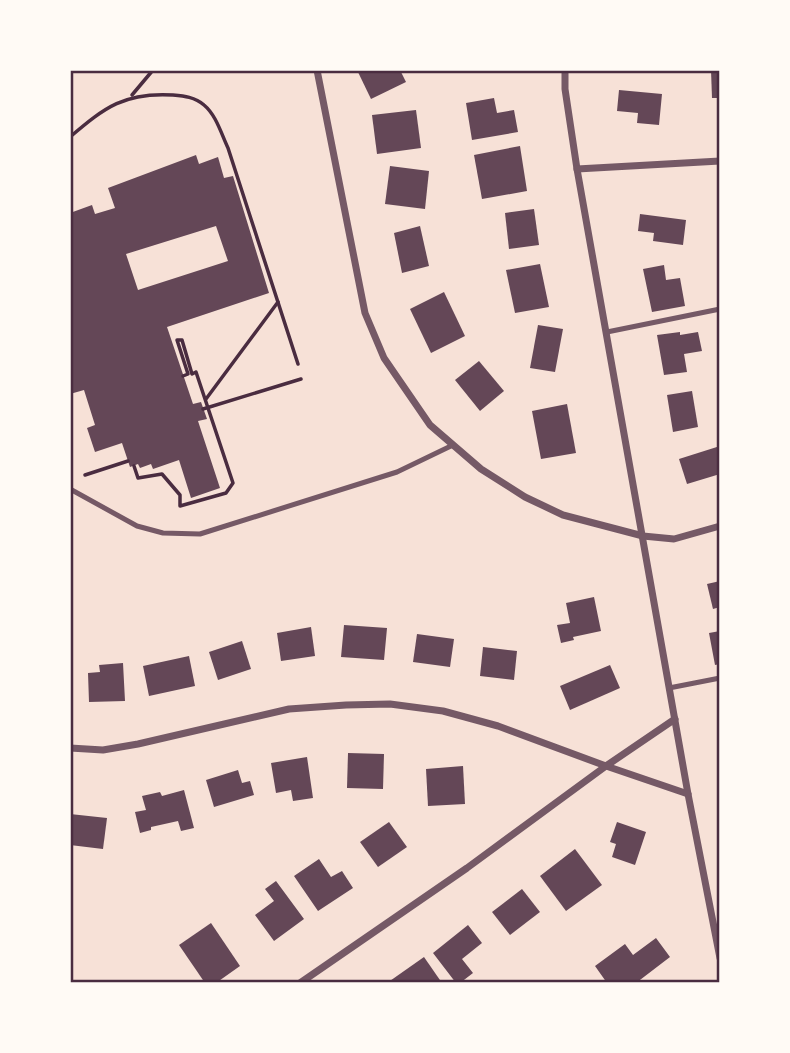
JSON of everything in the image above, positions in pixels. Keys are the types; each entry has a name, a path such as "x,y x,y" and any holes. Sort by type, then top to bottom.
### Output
{"street":[{"path":"317,70 365,313 384,358 430,425 481,469 525,497 563,515 643,536 674,539 720,526"},
{"path":"565,70 565,89 577,169 688,794 720,958"},
{"path":"577,169 720,161"},
{"path":"70,748 103,750 138,744 289,709 390,704 443,711 498,726 688,794"},
{"path":"300,983 675,719"},
{"path":"712,914 720,909"}],"lane":[{"path":"607,332 720,309"},
{"path":"70,489 137,526 163,533 200,534 397,472 453,445"},
{"path":"669,688 720,678"}],"path":[{"path":"131,97 153,70"},
{"path":"70,137 114,104 131,97 158,94 187,96 203,104 214,117 228,148 253,235 298,364"},
{"path":"206,399 278,302"},
{"path":"134,466 138,478 162,474 180,495 180,506 226,493 233,484 196,372 192,374 182,340 177,340 188,374 183,376"},
{"path":"206,408 301,379"},
{"path":"85,475 128,461"}],"building":[{"path":"357,70 400,70 406,82 371,99"},
{"path":"711,70 720,70 720,98 712,98"},
{"path":"619,90 662,94 659,125 637,123 638,113 617,111"},
{"path":"494,98 497,113 514,110 518,132 472,140 466,103"},
{"path":"416,110 421,148 377,154 372,115"},
{"path":"520,146 527,191 482,199 474,155"},
{"path":"196,155 199,164 218,157 224,178 233,176 269,293 167,327 193,404 201,402 207,419 198,421 220,488 191,498 179,460 153,469 151,464 140,468 138,464 130,467 122,443 95,452 87,428 95,425 84,390 70,394 70,213 92,205 95,214 115,208 108,188","holes":["216,226 228,261 138,290 126,254"]},
{"path":"390,166 429,171 425,209 385,204"},
{"path":"534,209 539,245 509,249 505,213"},
{"path":"640,214 686,220 683,245 653,241 654,233 638,231"},
{"path":"420,226 429,266 402,273 394,233"},
{"path":"540,264 549,307 515,313 506,270"},
{"path":"664,265 666,280 680,278 685,306 652,312 643,269"},
{"path":"444,292 465,336 431,353 410,309"},
{"path":"538,325 563,329 555,372 530,368"},
{"path":"680,332 680,335 698,332 702,351 684,354 687,372 664,375 657,335"},
{"path":"479,361 504,391 480,411 455,380"},
{"path":"692,391 698,427 673,432 667,395"},
{"path":"567,404 576,453 541,459 532,411"},
{"path":"720,446 720,474 687,484 679,459"},
{"path":"720,581 720,607 713,609 707,584"},
{"path":"594,597 601,631 573,637 574,640 561,643 557,625 570,623 566,603"},
{"path":"344,625 387,628 384,660 341,657"},
{"path":"311,627 315,656 281,661 277,633"},
{"path":"720,631 720,664 715,665 709,633"},
{"path":"417,634 454,639 450,667 413,662"},
{"path":"242,641 251,669 218,680 209,652"},
{"path":"483,647 517,651 514,680 480,676"},
{"path":"189,656 195,686 149,696 143,666"},
{"path":"123,663 125,701 89,702 88,673 100,672 99,665"},
{"path":"610,665 620,688 570,710 560,686"},
{"path":"348,753 384,754 383,789 347,788"},
{"path":"307,757 313,798 293,801 291,790 276,793 271,763"},
{"path":"463,766 465,804 428,806 426,769"},
{"path":"238,770 242,783 250,781 254,795 214,807 206,780"},
{"path":"184,790 194,828 181,831 178,821 151,827 151,830 140,833 135,812 146,810 142,796 160,792 162,796"},
{"path":"70,814 107,818 103,849 70,845"},
{"path":"389,822 407,847 378,867 360,842"},
{"path":"617,822 646,832 635,865 612,857 616,844 610,842"},
{"path":"575,849 602,885 566,911 540,876"},
{"path":"319,859 331,877 342,871 353,888 318,911 294,876"},
{"path":"276,881 304,919 274,941 255,915 274,901 265,889"},
{"path":"522,889 540,912 510,935 492,912"},
{"path":"211,923 240,966 216,983 205,983 179,945"},
{"path":"468,925 482,943 462,959 473,973 456,983 433,953"},
{"path":"656,938 670,957 636,983 625,983 622,980 618,983 607,983 595,966 625,944 633,955"},
{"path":"424,957 442,983 387,983"}]}
